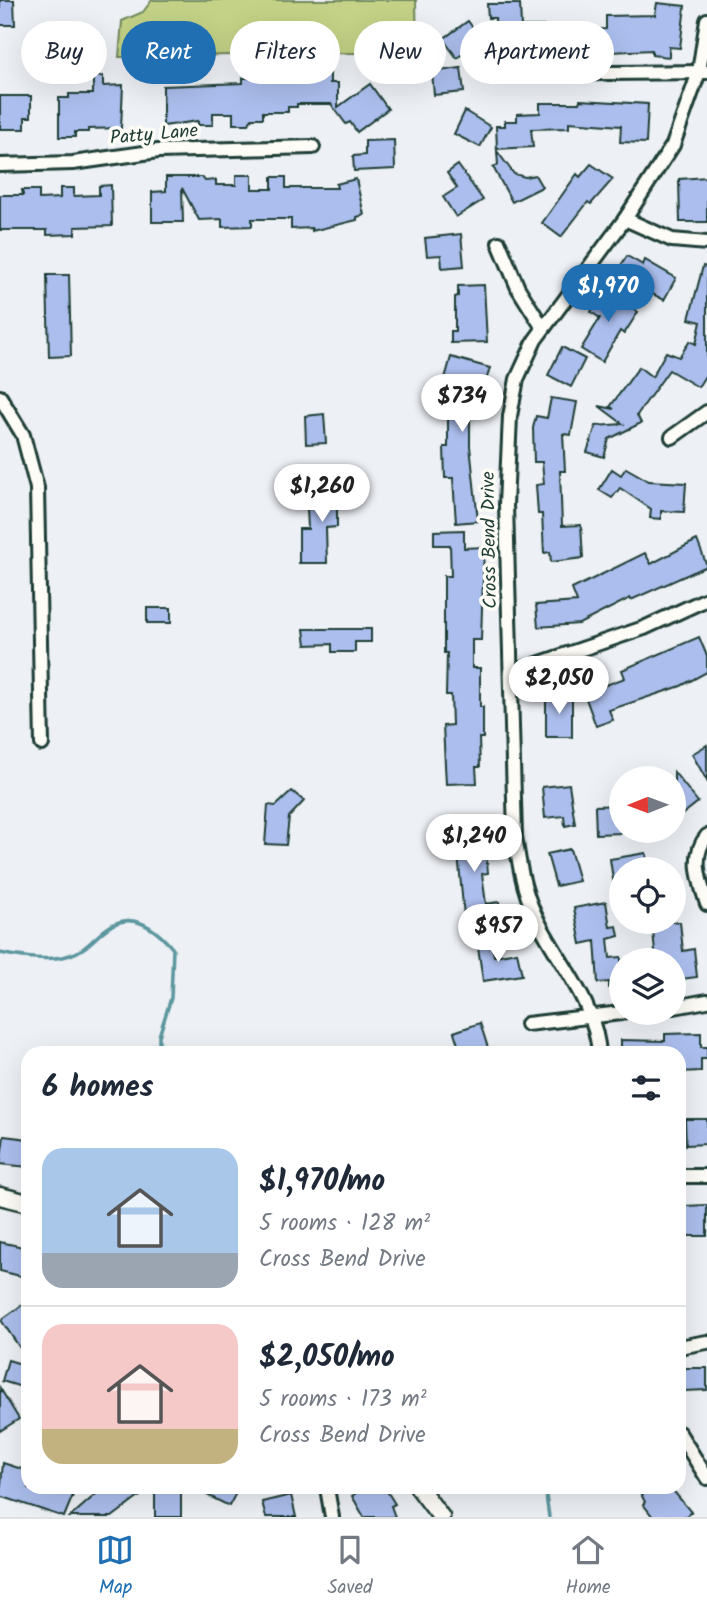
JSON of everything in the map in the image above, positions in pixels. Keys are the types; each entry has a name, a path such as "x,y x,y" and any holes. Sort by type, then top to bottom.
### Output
{"street":[{"name":"Cross Bend Drive","path":"596,1046 590,1016 534,914 520,874 515,836 506,505 510,416 524,362 543,328 625,219 673,145 703,72 707,20"},
{"path":"614,73 703,72"},
{"name":"Patty Lane","path":"0,165 73,163 158,151 313,147"},
{"path":"625,219 671,240 707,243"},
{"path":"499,243 518,288 543,328"},
{"path":"0,397 23,435 37,488 43,744"},
{"path":"672,437 707,412"},
{"path":"511,673 606,642 707,599"},
{"path":"707,836 697,860 698,877 707,904"},
{"path":"686,1005 707,1001"},
{"path":"527,1024 609,1014"},
{"path":"686,1176 707,1176"},
{"path":"0,1196 21,1201"},
{"path":"686,1346 707,1342"},
{"path":"686,1444 707,1478"},
{"path":"328,1494 332,1517"},
{"path":"424,1494 441,1517"}],"green space":[{"path":"152,0 416,0 416,21 354,21 354,53 340,53 340,21 230,21 230,55 216,55 216,21 122,21 143,12"}],"building":[{"path":"0,0 14,0 15,25 0,25"},
{"path":"657,3 685,6 680,48 669,47 669,57 652,55 652,50 614,52 614,21 606,21 606,16 655,15"},
{"path":"487,4 520,4 521,21 495,21 495,18 488,18"},
{"path":"460,27 460,56 457,58 446,43 446,37"},
{"path":"460,68 460,84 463,84 464,92 434,95 433,84 446,84 446,70"},
{"path":"93,84 123,85 121,128 88,129 88,132 75,132 75,137 59,137 59,98 69,98 69,94 93,94"},
{"path":"338,84 338,107 370,84 388,109 357,132 350,122 346,124 331,104 297,104 297,107 288,107 288,112 263,112 263,118 252,118 249,124 233,124 233,113 213,113 213,125 198,125 198,121 163,126 163,86"},
{"path":"0,96 31,96 31,117 25,117 25,129 0,129"},
{"path":"580,100 648,104 646,143 620,142 621,126 569,122 569,128 531,129 533,147 497,149 496,126 505,126 505,121 517,121 517,114 540,113 540,103 579,103"},
{"path":"465,111 491,127 480,147 454,134"},
{"path":"394,140 395,169 354,171 353,156 365,155 365,141"},
{"path":"497,151 514,174 525,177 535,175 542,187 512,202 493,167 498,165"},
{"path":"591,164 613,179 591,204 588,202 561,237 542,223 577,174 580,177"},
{"path":"458,165 483,200 456,217 443,197 457,188 447,173"},
{"path":"236,175 252,175 252,189 272,189 272,177 286,177 286,188 337,188 336,184 356,179 364,215 357,217 357,220 312,231 312,228 291,229 291,219 252,219 252,226 222,227 222,219 199,220 182,188 183,222 152,222 152,192 166,191 166,177 202,177 205,181 216,180 216,185 236,185"},
{"path":"707,177 707,222 680,222 679,179"},
{"path":"111,185 112,226 75,227 75,234 47,235 47,230 0,230 0,195 23,195 22,190 39,190 39,199 60,198 60,188 74,188 74,196 99,195 99,186"},
{"path":"461,234 464,266 442,268 441,255 427,256 425,238"},
{"path":"627,256 643,265 645,260 676,278 664,300 627,281 631,276 618,270"},
{"path":"703,266 707,267 707,373 698,387 669,370 637,415 641,423 609,439 604,457 587,452 596,426 623,424 599,406 614,409 610,407 639,367 652,377 666,352 679,357 690,341 696,344 701,322 689,319"},
{"path":"47,275 69,275 71,356 49,357"},
{"path":"484,285 487,342 451,343 451,331 455,331 455,297 458,296 458,286"},
{"path":"606,288 638,312 624,334 620,331 602,362 581,349 600,318 591,312"},
{"path":"562,347 585,359 571,387 548,375"},
{"path":"451,357 490,368 482,393 470,390 470,446 478,521 456,523 453,478 445,478 448,383 444,382"},
{"path":"551,398 577,402 571,435 563,434 565,471 560,471 562,526 581,525 583,558 551,562 550,552 544,553 542,514 538,514 536,485 544,484 542,462 534,462 533,428 536,416 547,418"},
{"path":"324,414 326,443 306,444 305,416"},
{"path":"626,468 649,481 686,483 684,512 661,511 661,519 650,518 651,509 620,488 612,498 599,490 612,469 621,475"},
{"path":"355,488 355,505 337,506 337,527 326,528 327,563 299,563 299,529 308,529 307,508 318,508 317,489"},
{"path":"464,530 464,548 484,547 481,640 472,640 472,668 480,668 483,738 479,738 480,767 476,767 477,783 446,784 443,726 452,725 451,695 446,695 444,576 451,576 450,545 434,545 434,531"},
{"path":"697,540 707,566 631,600 630,598 579,624 538,627 536,605 577,602 572,589 645,553 651,564"},
{"path":"147,608 171,608 171,623 147,623"},
{"path":"304,629 371,629 371,642 355,642 355,652 332,652 332,644 306,645"},
{"path":"699,637 707,656 707,672 681,686 609,710 613,720 596,726 584,693 625,678 622,670"},
{"path":"572,694 572,737 546,737 546,695"},
{"path":"707,745 707,781 692,754"},
{"path":"569,784 575,824 565,826 564,816 545,818 542,787"},
{"path":"686,787 698,802 686,812"},
{"path":"292,791 304,801 289,817 286,845 265,844 268,805 276,806"},
{"path":"609,805 609,833 596,834 595,806"},
{"path":"484,828 488,873 482,874 486,904 499,902 501,917 486,919 485,913 464,916 456,833"},
{"path":"570,849 579,881 556,886 547,854"},
{"path":"646,853 647,857 622,857"},
{"path":"606,902 609,934 619,936 608,939 609,982 598,983 595,941 581,944 574,908"},
{"path":"653,934 681,934 683,948 655,948"},
{"path":"492,944 494,956 517,952 522,975 483,981 478,947"},
{"path":"694,949 697,977 686,978 686,950"},
{"path":"480,1023 487,1046 458,1046 454,1032"},
{"path":"701,1033 701,1047 707,1047 707,1059 701,1059 701,1071 686,1072 686,1046 621,1046 621,1040 665,1041 665,1034"},
{"path":"686,1119 707,1119 707,1144 686,1145"},
{"path":"4,1136 21,1138 21,1166 0,1164"},
{"path":"707,1205 707,1236 686,1236 686,1206"},
{"path":"0,1242 21,1246 21,1276 0,1271"},
{"path":"21,1306 20,1348 1,1320"},
{"path":"8,1360 21,1364 21,1387 2,1381"},
{"path":"686,1368 707,1368 707,1390 686,1391"},
{"path":"0,1388 19,1419 0,1431"},
{"path":"3,1463 21,1469 21,1494 74,1494 64,1517 0,1496"},
{"path":"96,1494 143,1494 112,1517 70,1517"},
{"path":"155,1494 181,1494 181,1517 155,1517"},
{"path":"205,1494 235,1494 229,1506"},
{"path":"389,1494 395,1504 391,1506 395,1517 364,1517 352,1496"},
{"path":"641,1494 676,1494 691,1512 685,1517 653,1517 643,1504 645,1502"},
{"path":"291,1495 296,1517 266,1517 262,1502"}],"waterway":[{"path":"0,953 35,958 62,957 81,950 118,922 145,925 173,949 171,998 159,1036 159,1046"},
{"path":"546,1494 549,1517"}]}
